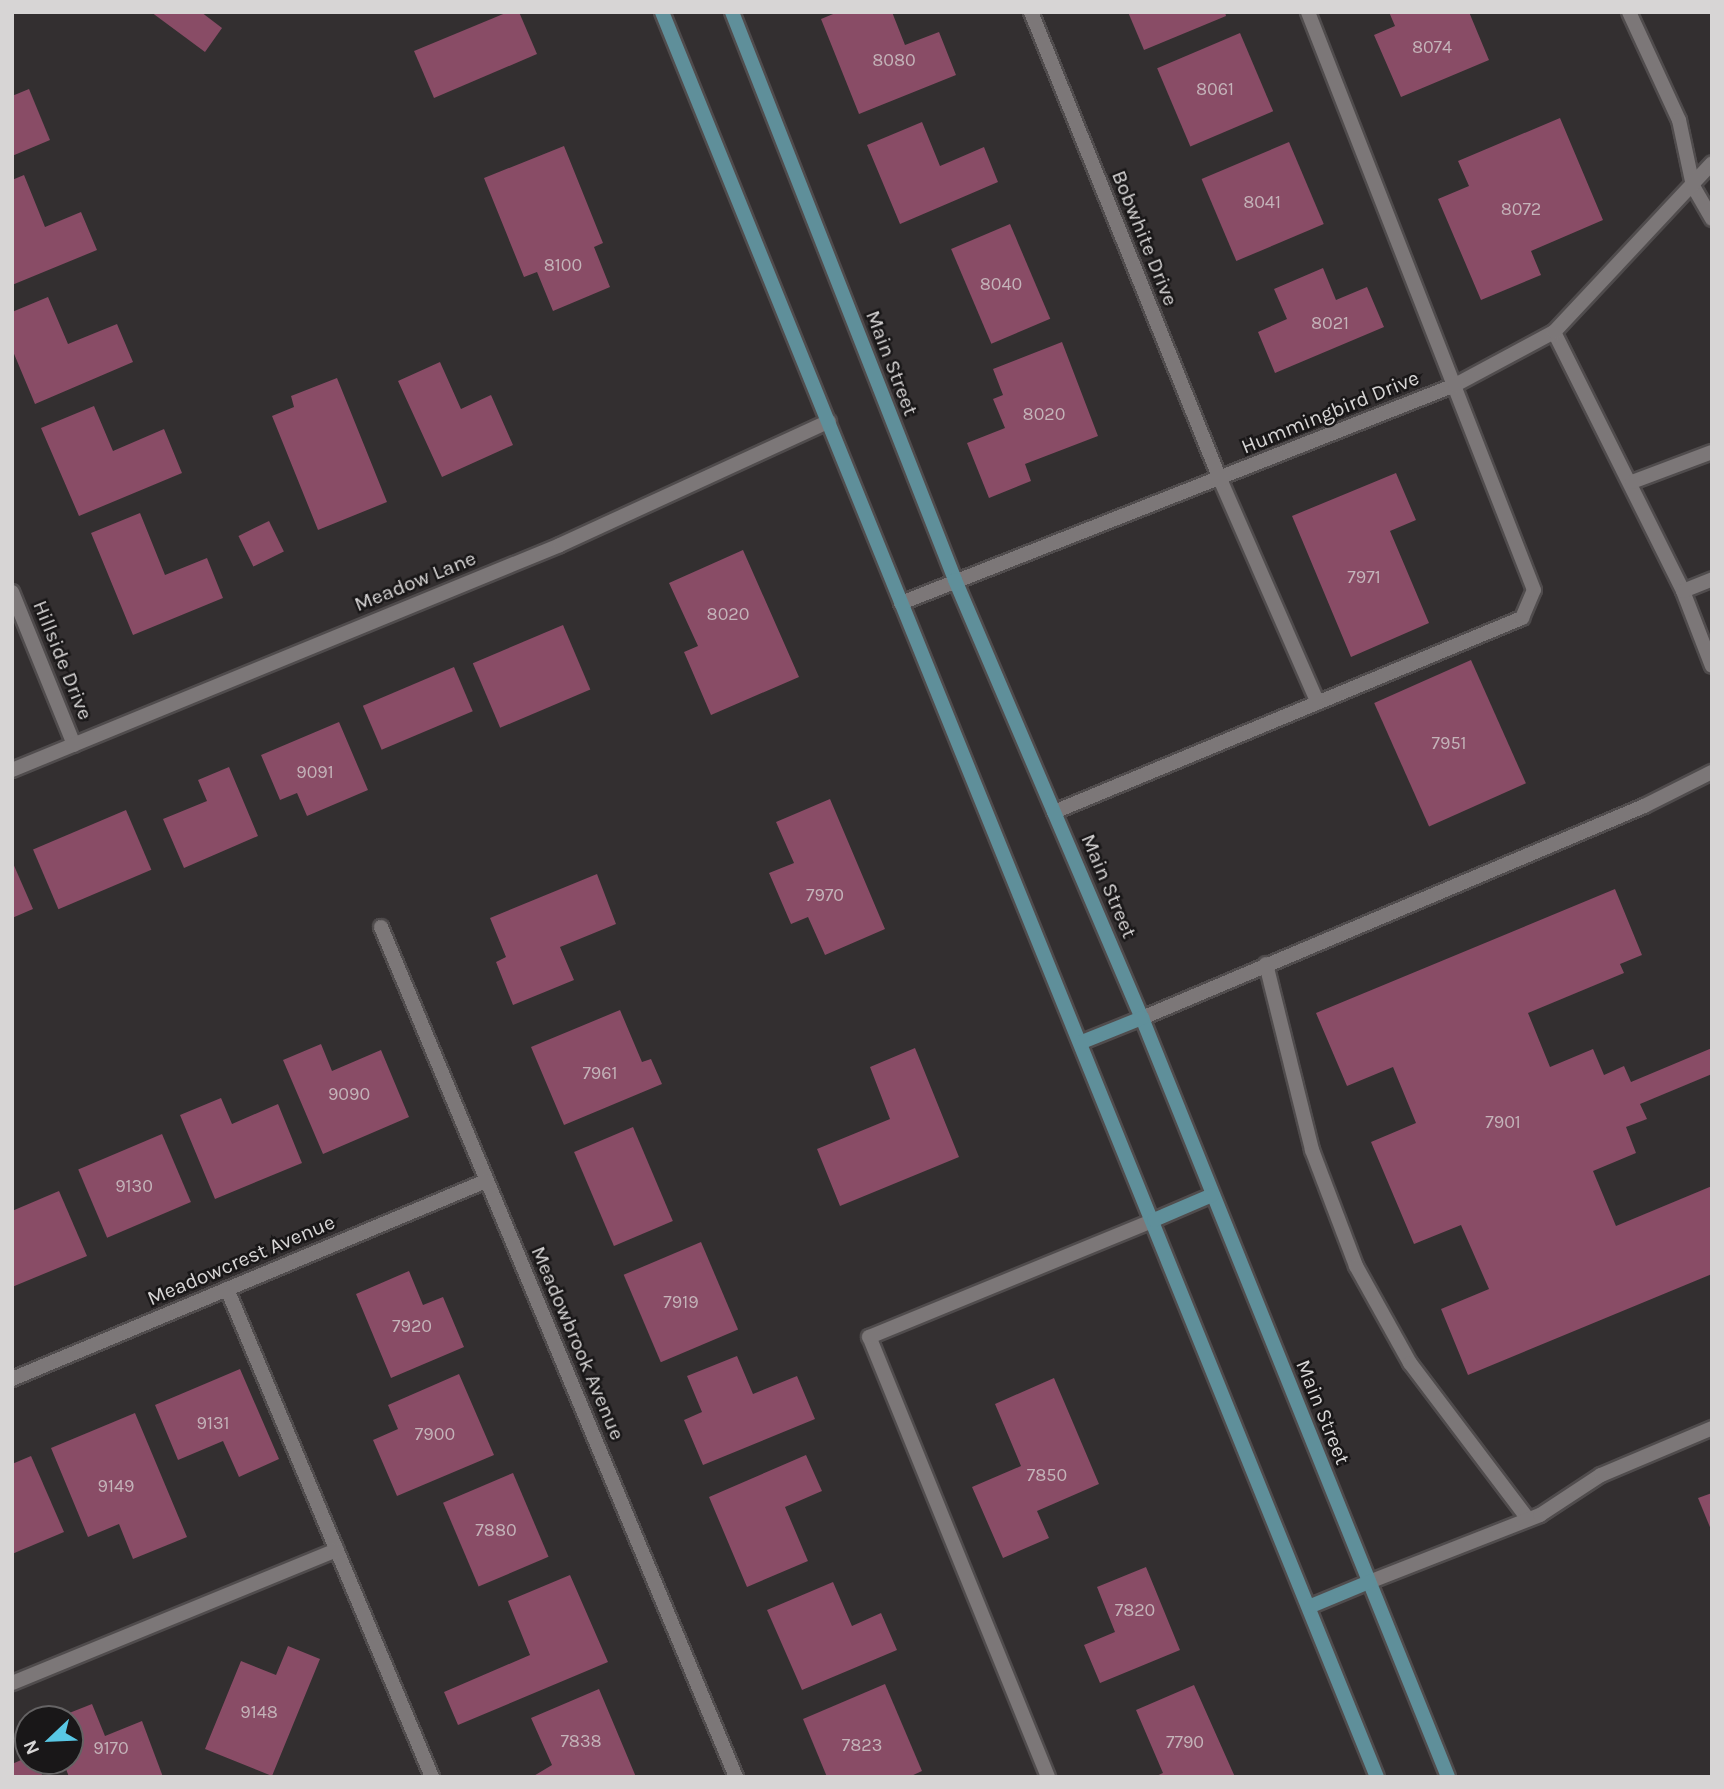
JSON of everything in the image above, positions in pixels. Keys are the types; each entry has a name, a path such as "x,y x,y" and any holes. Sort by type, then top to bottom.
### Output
{"main road":[{"path":"662,12 1311,1606 1377,1777"},
{"name":"Main Street","path":"732,12 955,580 1142,1018 1448,1777"},
{"path":"1082,1042 1142,1018"},
{"path":"1154,1220 1212,1195"},
{"path":"1311,1606 1369,1582"}],"street":[{"name":"Bobwhite Drive","path":"1031,12 1220,479 1318,703"},
{"path":"1054,812 1521,618 1534,590 1308,12"},
{"path":"1629,12 1678,120 1693,186 1712,219"},
{"name":"Hummingbird Drive","path":"901,603 1455,384 1554,332 1712,163"},
{"path":"1554,332 1632,482 1683,591 1712,666"},
{"name":"Meadow Lane","path":"12,770 560,545 829,421"},
{"path":"1632,482 1712,452"},
{"path":"1683,591 1712,579"},
{"name":"Hillside Drive","path":"12,592 74,744"},
{"path":"1142,1018 1644,806 1712,772"},
{"name":"Meadowbrook Avenue","path":"381,927 736,1777"},
{"path":"1266,964 1312,1150 1356,1266 1410,1363 1528,1519"},
{"name":"Meadowcrest Avenue","path":"12,1379 486,1181"},
{"path":"1048,1777 869,1337 1154,1220"},
{"path":"227,1289 432,1777"},
{"path":"1369,1582 1549,1510 1601,1475 1712,1428"},
{"path":"12,1683 337,1550"}],"building":[{"path":"151,12 201,12 222,28 205,52"},
{"path":"508,12 519,12 537,54 434,98 414,51"},
{"path":"838,12 892,12 905,45 939,32 956,75 859,114 821,19"},
{"path":"1128,12 1225,12 1226,16 1144,50"},
{"path":"1389,12 1469,12 1489,60 1401,97 1374,35 1395,26"},
{"path":"1240,33 1273,111 1190,146 1157,68"},
{"path":"29,89 50,140 12,156 12,96"},
{"path":"1560,118 1603,220 1531,251 1541,275 1481,300 1438,199 1469,186 1458,161"},
{"path":"922,122 940,166 984,147 998,182 900,224 867,145"},
{"path":"1289,142 1324,224 1236,261 1202,179"},
{"path":"564,146 603,243 594,247 610,287 553,311 537,272 524,277 484,178"},
{"path":"24,175 45,227 81,212 97,250 12,285 12,180"},
{"path":"1010,224 1050,319 991,344 951,249"},
{"path":"1323,268 1336,300 1367,287 1384,327 1275,373 1258,332 1287,319 1274,289"},
{"path":"48,297 68,344 117,324 133,362 35,404 12,349 12,312"},
{"path":"1062,342 1098,436 1025,464 1031,481 989,498 967,443 1005,428 993,399 1003,395 993,369"},
{"path":"440,362 461,409 491,395 513,445 442,477 398,381"},
{"path":"337,378 387,502 318,530 272,416 294,407 291,396"},
{"path":"94,406 113,451 164,429 182,473 79,516 41,428"},
{"path":"1396,473 1416,520 1390,531 1429,623 1351,657 1292,516"},
{"path":"140,513 165,575 207,558 223,598 133,635 91,533"},
{"path":"269,521 284,552 253,566 238,536"},
{"path":"743,550 799,677 711,715 684,652 698,646 669,583"},
{"path":"563,625 590,689 500,728 473,663"},
{"path":"1471,660 1526,783 1429,826 1374,703"},
{"path":"454,667 473,711 382,750 363,706"},
{"path":"339,722 368,790 307,816 297,793 280,800 261,755"},
{"path":"229,767 258,836 184,868 163,819 207,801 198,780"},
{"path":"830,799 885,929 825,955 808,917 791,924 769,873 794,863 776,822"},
{"path":"126,810 151,870 58,909 33,849"},
{"path":"12,861 33,909 12,918"},
{"path":"597,874 616,924 560,947 574,980 513,1005 496,962 506,957 490,918"},
{"path":"1615,889 1642,955 1620,964 1624,973 1528,1013 1550,1067 1593,1049 1604,1075 1624,1066 1631,1082 1712,1048 1712,1074 1640,1104 1647,1119 1626,1127 1636,1153 1593,1171 1616,1226 1712,1186 1712,1274 1468,1375 1441,1309 1489,1289 1461,1225 1414,1244 1371,1142 1416,1123 1393,1067 1347,1086 1316,1013"},
{"path":"620,1010 642,1062 651,1059 662,1084 564,1125 531,1047"},
{"path":"321,1044 332,1071 381,1050 409,1117 323,1154 283,1060"},
{"path":"915,1048 959,1157 840,1206 817,1149 890,1119 870,1067"},
{"path":"221,1098 232,1124 278,1104 302,1163 215,1199 180,1115"},
{"path":"633,1127 673,1221 614,1246 574,1152"},
{"path":"162,1134 191,1202 107,1238 78,1170"},
{"path":"59,1191 87,1256 12,1287 12,1211"},
{"path":"701,1242 738,1329 661,1362 624,1275"},
{"path":"409,1271 423,1305 443,1297 464,1347 391,1378 356,1294"},
{"path":"737,1356 753,1394 797,1376 815,1419 703,1465 684,1420 702,1412 687,1376"},
{"path":"240,1369 279,1459 239,1477 223,1441 178,1460 155,1405"},
{"path":"459,1374 494,1455 397,1496 373,1440 398,1429 388,1405"},
{"path":"1054,1378 1099,1484 1037,1511 1049,1538 1003,1558 972,1487 1021,1466 995,1404"},
{"path":"135,1413 187,1537 133,1559 119,1524 88,1537 51,1448"},
{"path":"806,1455 822,1491 785,1507 808,1561 747,1587 709,1497"},
{"path":"31,1456 64,1532 12,1554 12,1464"},
{"path":"513,1473 549,1557 479,1586 443,1503"},
{"path":"1712,1493 1712,1532 1698,1498"},
{"path":"1146,1567 1180,1650 1100,1683 1084,1645 1115,1632 1097,1587"},
{"path":"570,1575 608,1662 458,1725 444,1692 530,1655 508,1601"},
{"path":"833,1582 852,1626 881,1613 897,1650 802,1690 767,1610"},
{"path":"288,1646 320,1659 272,1776 205,1749 241,1661 276,1675"},
{"path":"885,1684 922,1771 909,1777 827,1777 803,1719"},
{"path":"1194,1685 1235,1777 1154,1777 1163,1773 1136,1710"},
{"path":"599,1689 636,1777 532,1777 552,1765 531,1718"},
{"path":"92,1704 105,1736 142,1721 163,1777 69,1777 68,1775 84,1775 84,1707"},
{"path":"14,1763 14,1775 43,1777 12,1777"}]}
